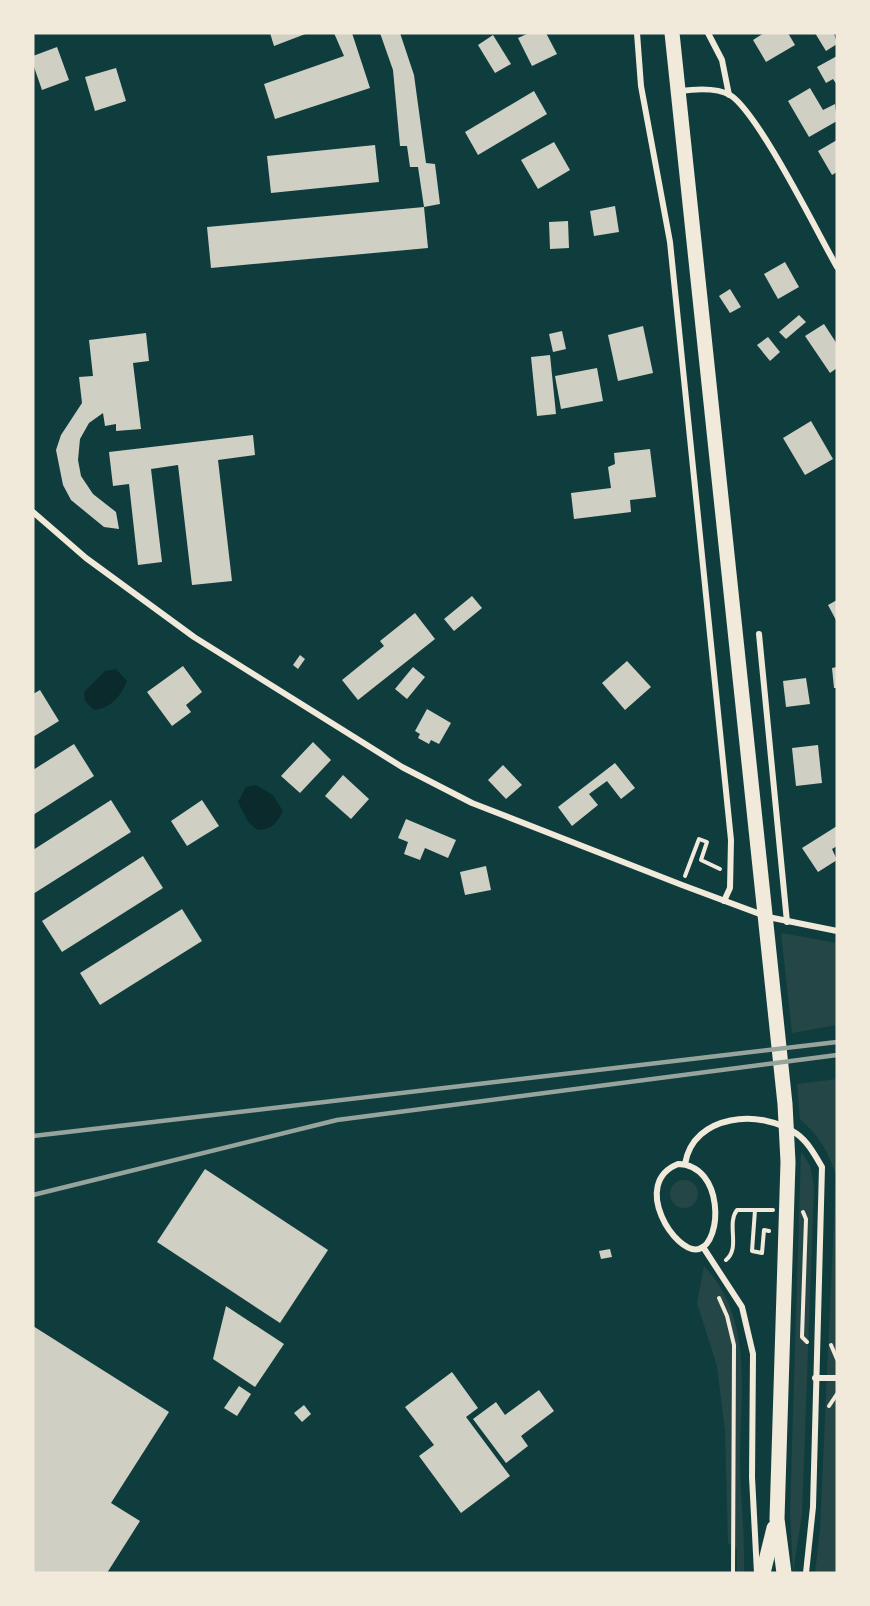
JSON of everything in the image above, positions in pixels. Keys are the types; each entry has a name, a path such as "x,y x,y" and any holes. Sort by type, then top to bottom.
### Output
{"main road":[{"path":"672,33 787,1139 786,1264 777,1493 777,1519 784,1573"},
{"path":"763,1573 777,1519"}],"street":[{"path":"637,33 642,95 670,242 730,828 732,868 730,888 724,901"},
{"path":"708,33 722,60 729,95"},
{"path":"677,92 712,90 729,95 753,120 837,267"},
{"path":"33,512 86,558 194,637 402,767 472,803 724,901 768,917 837,931"},
{"path":"759,634 788,922"},
{"path":"685,1164 688,1149 696,1138 722,1122 749,1118 776,1122 798,1134 813,1150 822,1167 813,1507 806,1573"},
{"path":"678,1164 685,1164 704,1174 713,1194 714,1225 708,1242 703,1247 687,1249 675,1238 662,1217 656,1197 656,1185 663,1172 678,1164"},
{"path":"703,1247 742,1308 753,1354 752,1477 756,1573"},
{"path":"815,1378 837,1378"}],"path":[{"path":"687,868 699,839 707,842 701,860 716,867"},
{"path":"717,1267 729,1258 733,1249 734,1215 737,1210 755,1210 752,1251 762,1252 764,1230 774,1232"},
{"path":"715,1291 727,1316 734,1345 733,1573"}],"shaded area":[{"path":"116,669 127,681 125,686 110,704 94,710 85,701 84,692 105,671"},
{"path":"256,785 273,795 283,811 274,825 258,830 249,823 238,802 246,787"},
{"path":"781,933 837,943 837,1025 792,1033"},
{"path":"837,1079 837,1573 815,1573 820,1529 836,1175 822,1144 800,1119 797,1084"},
{"path":"801,1152 810,1165 814,1187 802,1514 793,1573 790,1512"},
{"path":"684,1180 694,1184 698,1194 694,1204 684,1208 674,1204 670,1194 674,1184"},
{"path":"704,1266 720,1288 731,1311 738,1336 742,1388 740,1467 744,1573 737,1573 737,1549 728,1543 725,1431 717,1366 697,1303"}],"building":[{"path":"270,33 308,33 274,46"},
{"path":"334,33 352,33 370,88 275,119 264,84 344,56"},
{"path":"380,33 400,33 414,75 426,163 435,164 440,204 424,207 418,167 410,167 407,146 400,146 393,70"},
{"path":"529,33 546,33 557,54 532,66 518,38"},
{"path":"764,33 788,33 795,45 766,62 753,40"},
{"path":"815,33 834,33 837,44 826,51"},
{"path":"493,35 511,64 495,73 478,45"},
{"path":"57,47 69,80 42,90 33,64 33,56"},
{"path":"837,56 837,85 833,79 826,83 817,67"},
{"path":"116,68 126,101 95,111 85,77"},
{"path":"810,88 823,110 835,104 837,121 809,137 788,101"},
{"path":"534,91 547,114 478,155 465,132"},
{"path":"837,140 837,172 832,175 818,151"},
{"path":"554,142 570,170 538,189 521,160"},
{"path":"375,145 379,182 271,193 267,156"},
{"path":"615,206 619,232 594,236 590,211"},
{"path":"424,207 428,248 211,268 207,227"},
{"path":"568,221 569,248 550,249 549,222"},
{"path":"785,262 799,287 778,299 764,274"},
{"path":"730,289 741,307 730,313 719,296"},
{"path":"799,315 806,322 786,339 779,332"},
{"path":"824,324 837,344 837,368 830,373 805,336"},
{"path":"643,326 653,373 618,381 608,335"},
{"path":"562,331 566,349 553,352 549,334"},
{"path":"146,333 149,361 133,363 141,429 116,431 116,424 105,426 103,413 89,423 80,439 78,460 81,476 93,494 116,512 119,529 104,527 71,500 63,485 56,450 61,435 82,403 79,377 93,376 89,340"},
{"path":"768,337 780,352 770,361 757,345"},
{"path":"550,355 556,414 537,416 531,357"},
{"path":"597,368 603,401 561,409 555,376"},
{"path":"811,421 833,459 805,475 783,438"},
{"path":"253,435 255,455 218,460 232,581 192,585 178,465 151,469 162,562 138,565 129,484 113,486 109,452"},
{"path":"650,449 656,497 630,500 631,512 574,519 571,493 611,488 608,467 615,464 614,453"},
{"path":"472,596 482,608 454,631 444,619"},
{"path":"837,600 837,622 828,605"},
{"path":"415,613 435,639 358,700 342,680 384,646 380,641"},
{"path":"300,655 305,659 298,669 293,665"},
{"path":"627,661 651,687 625,710 602,683"},
{"path":"183,666 202,692 186,705 191,712 172,726 147,692"},
{"path":"413,667 425,677 407,699 395,689"},
{"path":"837,667 837,688 834,688 832,668"},
{"path":"806,678 810,704 786,707 783,681"},
{"path":"40,690 59,721 33,737 33,694"},
{"path":"427,709 451,723 439,744 431,740 429,744 418,738 420,734 415,731"},
{"path":"313,742 331,760 300,793 281,776"},
{"path":"74,744 94,776 33,815 33,770"},
{"path":"818,745 822,783 796,786 792,748"},
{"path":"615,763 635,788 621,799 607,781 589,794 598,805 572,826 558,807"},
{"path":"503,765 522,785 506,799 488,780"},
{"path":"343,775 369,799 351,819 325,796"},
{"path":"111,800 131,832 33,894 33,850"},
{"path":"202,800 219,826 187,846 171,821"},
{"path":"406,819 456,840 448,858 425,848 420,860 404,854 408,842 398,838"},
{"path":"837,826 837,846 832,849 837,860 818,872 802,848"},
{"path":"143,856 163,888 62,952 42,921"},
{"path":"486,866 491,890 465,895 460,872"},
{"path":"182,909 202,941 100,1005 80,973"},
{"path":"205,1169 328,1250 280,1323 157,1242"},
{"path":"610,1249 612,1257 601,1259 599,1251"},
{"path":"226,1306 284,1344 255,1387 213,1359"},
{"path":"33,1326 169,1412 111,1503 140,1521 107,1573 33,1572"},
{"path":"452,1372 478,1408 466,1417 510,1476 461,1513 419,1456 434,1445 405,1407"},
{"path":"239,1386 251,1394 237,1416 224,1408"},
{"path":"539,1390 554,1411 521,1436 528,1446 506,1463 473,1419 496,1402 505,1415"},
{"path":"304,1405 311,1414 302,1422 294,1413"}],"railway":[{"path":"33,1136 837,1042"},
{"path":"33,1195 337,1120 837,1055"}]}
